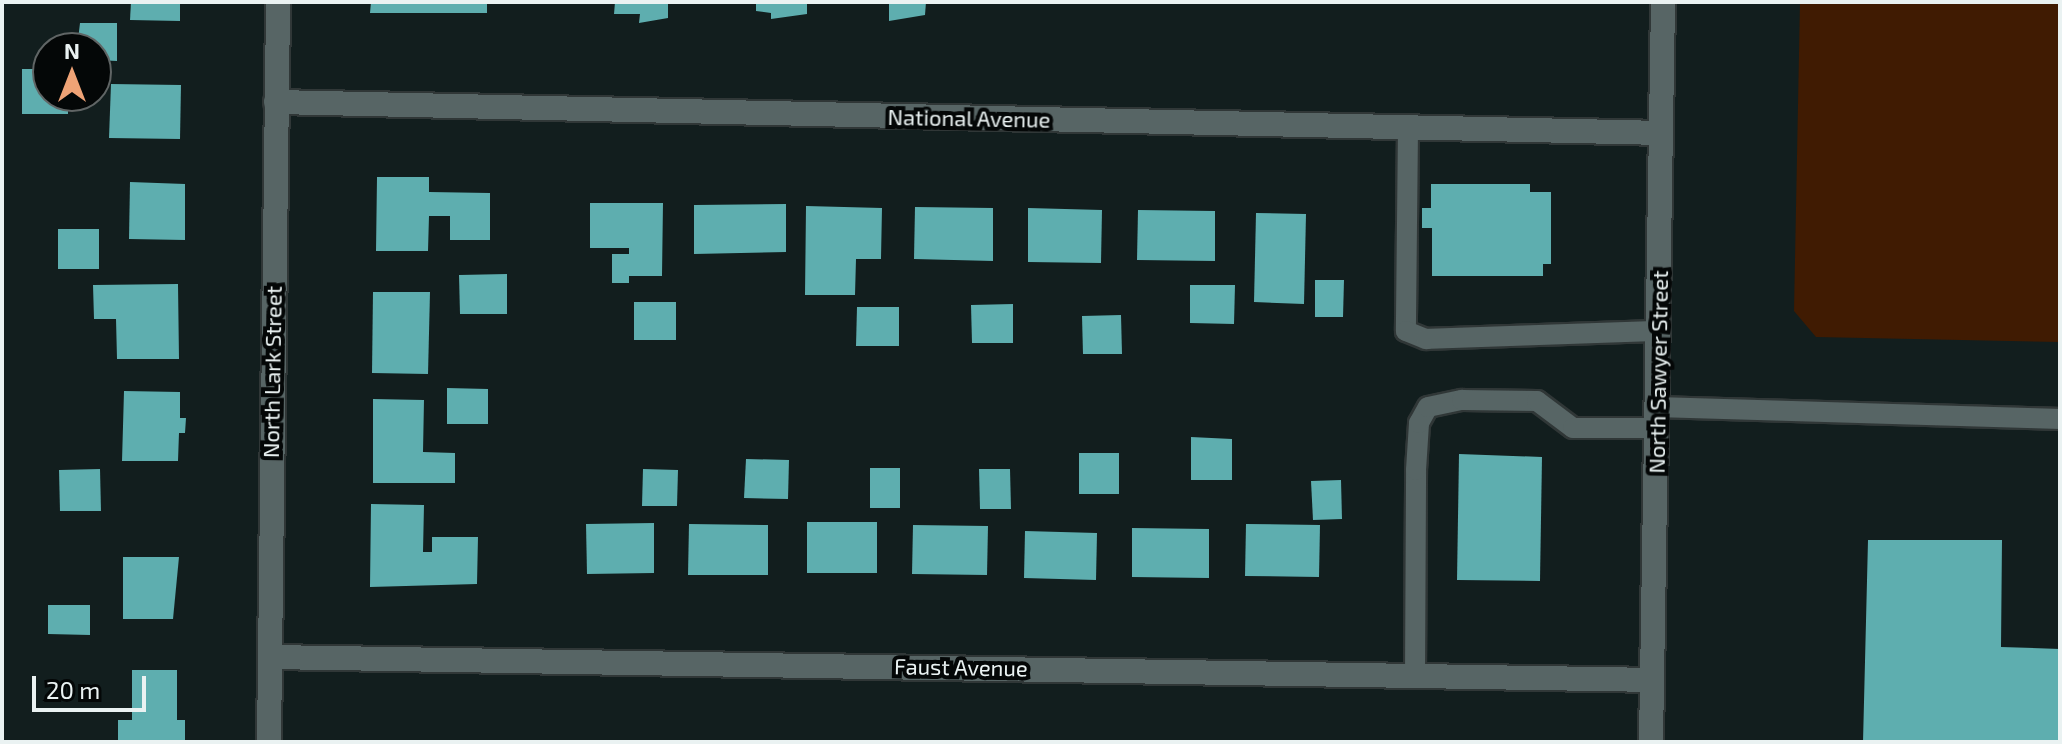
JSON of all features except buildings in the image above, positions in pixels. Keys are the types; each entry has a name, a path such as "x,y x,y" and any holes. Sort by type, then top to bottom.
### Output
{"street":[{"name":"North Lark Street","path":"269,742 278,2"},
{"name":"North Sawyer Street","path":"1651,742 1663,2"},
{"name":"National Avenue","path":"276,102 1661,133"},
{"name":"Faust Avenue","path":"270,657 1651,680"}],"lane":[{"path":"1408,128 1406,331 1426,339 1659,331"},
{"path":"1415,676 1416,470 1419,423 1428,407 1462,400 1537,401 1573,428 1658,418 2060,419"}],"shaded area":[{"path":"1800,2 2060,2 2060,342 1816,337 1794,311"}]}
